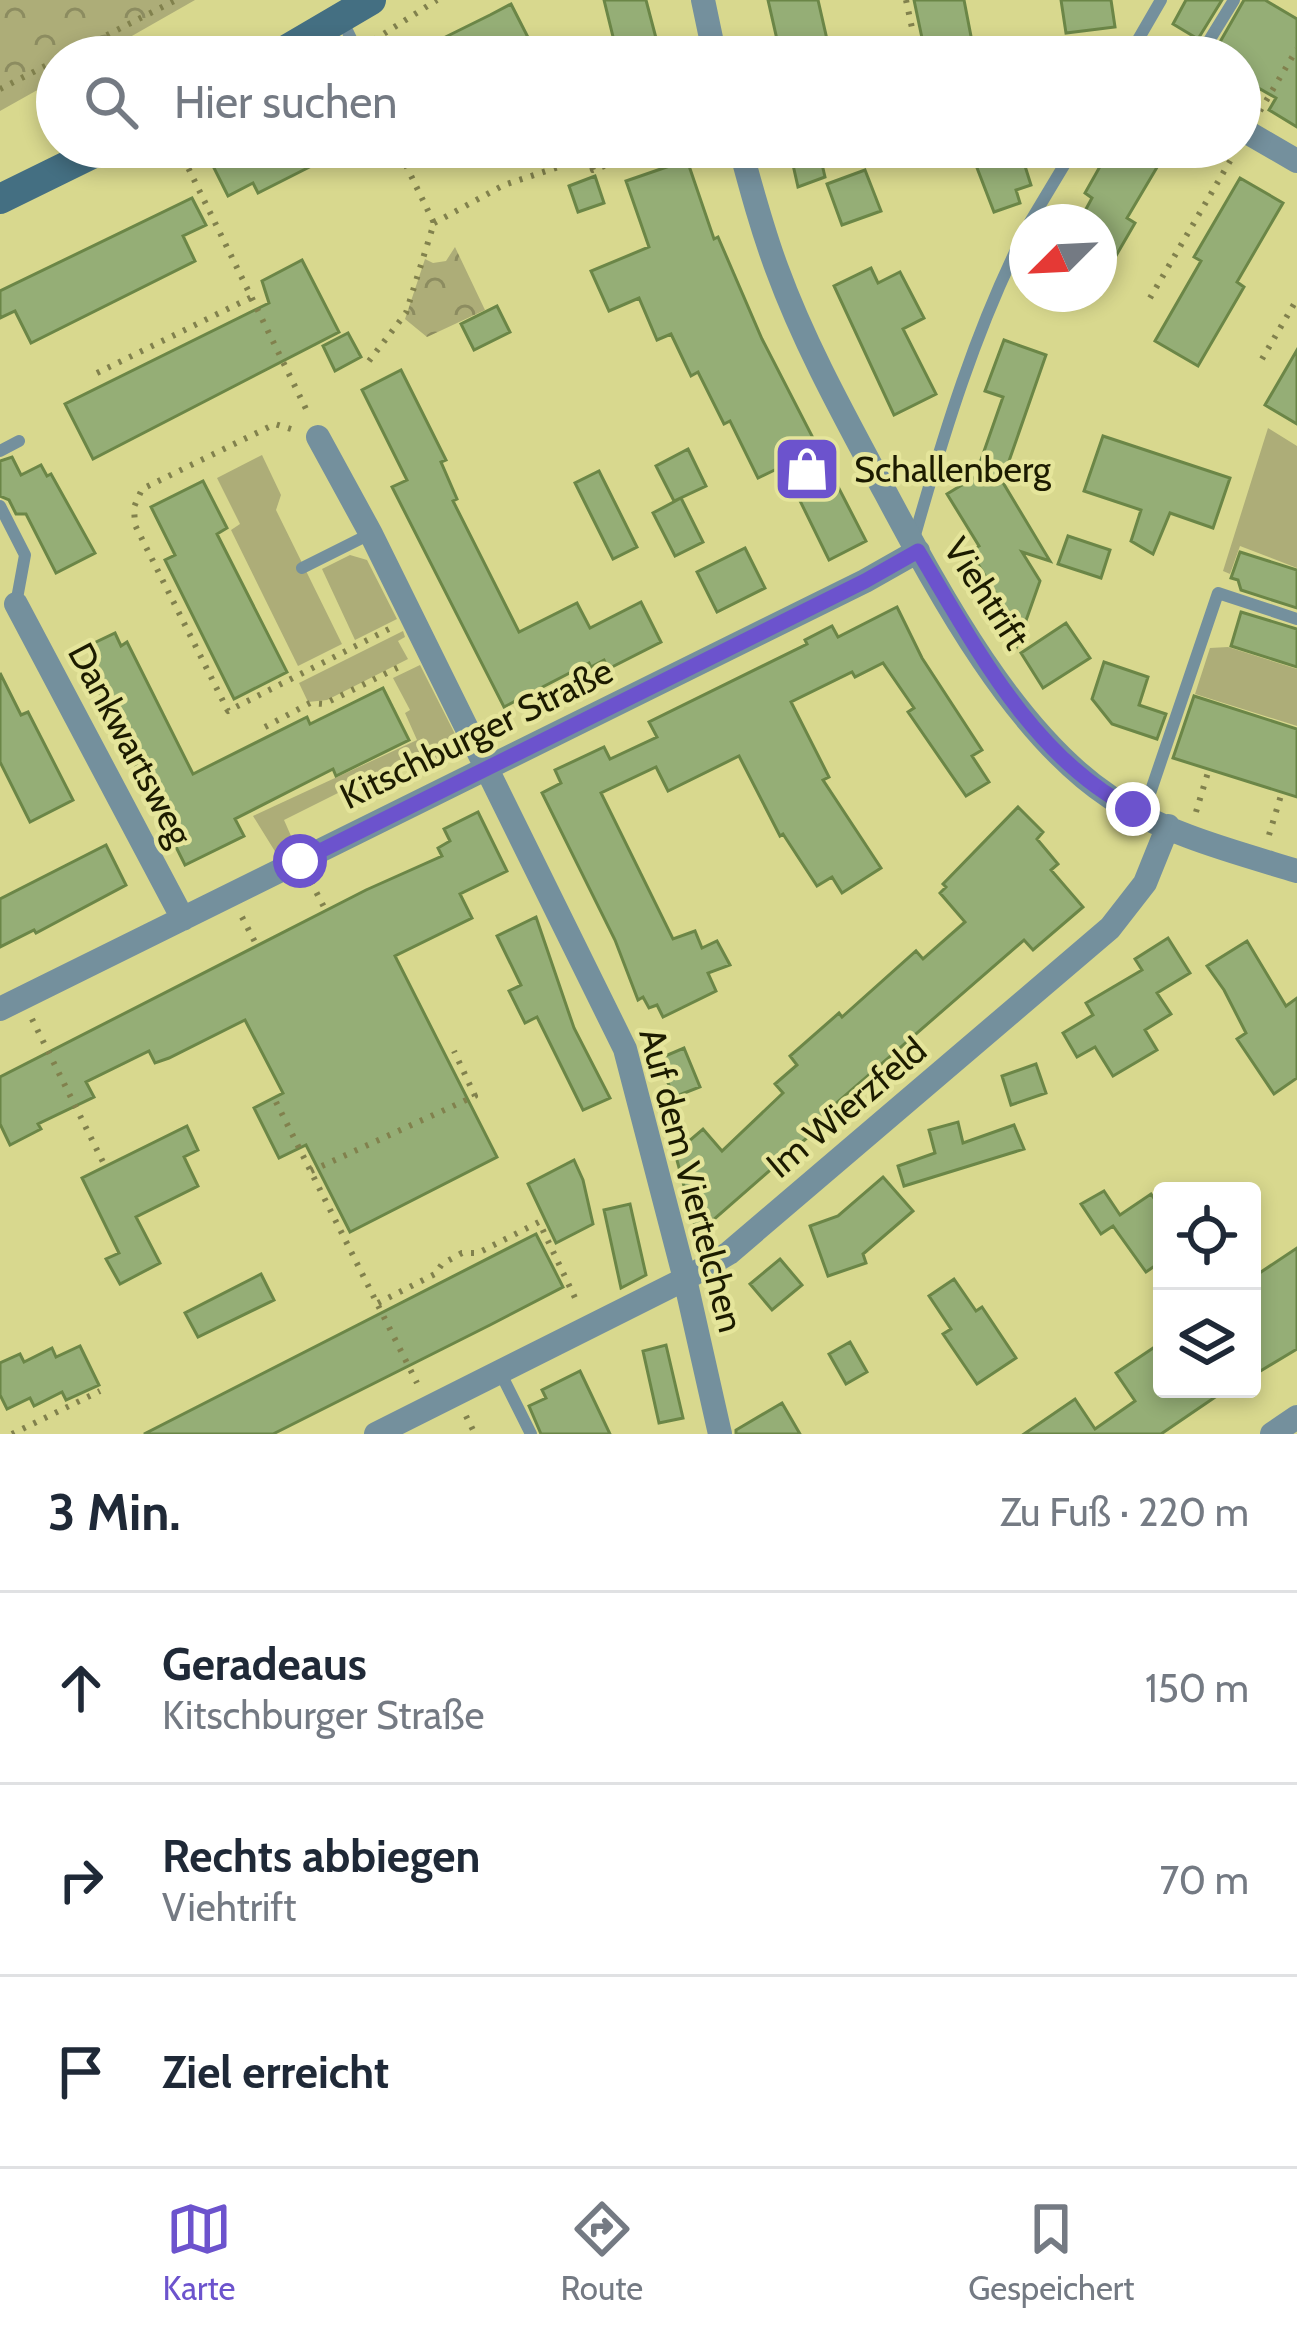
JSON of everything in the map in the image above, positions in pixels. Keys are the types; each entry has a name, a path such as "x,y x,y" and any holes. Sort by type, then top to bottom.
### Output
{"street":[{"path":"311,36 371,0"},
{"path":"703,0 711,36"},
{"path":"1261,143 1295,155"},
{"path":"0,199 63,168"},
{"name":"Viehtrift","path":"746,168 778,272 839,407 972,642 1053,750 1113,799 1143,814 1297,871"},
{"name":"Auf dem Viertelchen","path":"318,437 413,617 625,1049 720,1434"},
{"name":"Kitschburger Straße","path":"11,1004 488,768 915,547"},
{"name":"Dankwartsweg","path":"16,604 184,919"},
{"name":"Im Wierzfeld","path":"376,1434 685,1280 748,1238 1110,928 1178,830"},
{"path":"1272,1434 1297,1417"}],"lane":[{"path":"1140,36 1161,0"},
{"path":"1212,36 1234,0"},
{"path":"341,19 350,36"},
{"path":"1041,204 1063,168"},
{"path":"915,547 938,454 1009,270"},
{"path":"0,451 19,441"},
{"path":"0,506 25,555 16,604"},
{"path":"302,568 371,534"},
{"path":"1143,814 1218,593 1297,619"},
{"path":"500,1372 531,1434"}],"path":[{"path":"105,36 176,0"},
{"path":"383,36 437,0"},
{"path":"906,0 912,28 919,26"},
{"path":"1261,106 1297,49"},
{"path":"0,89 36,71"},
{"path":"188,168 318,437"},
{"path":"369,361 406,313 434,223 407,168"},
{"path":"434,223 504,185 556,168"},
{"path":"1150,298 1224,168"},
{"path":"97,373 252,297"},
{"path":"1262,358 1297,299"},
{"path":"318,437 275,424 142,489 134,507 135,525 228,711 413,617"},
{"path":"265,727 430,652"},
{"path":"1178,830 1209,769"},
{"path":"1261,860 1282,792"},
{"path":"11,1004 105,1166"},
{"path":"311,1172 475,1096 454,1052"},
{"path":"276,1102 430,1407"},
{"path":"378,1304 435,1274 462,1253 478,1253 539,1222 590,1328"},
{"path":"12,1434 100,1390"}],"green space":[{"path":"0,0 195,0 132,36 36,36 36,91 0,111"},
{"path":"455,247 485,310 427,337 405,319 425,259 446,261"},
{"path":"1268,428 1297,446 1297,568 1240,546 1230,574 1223,571"},
{"path":"262,455 281,495 276,510 342,644 298,666 231,530 240,524 217,478"},
{"path":"350,555 367,560 397,619 355,640 322,569"},
{"path":"403,631 405,637 398,641 408,659 327,700 308,702 299,683"},
{"path":"1228,647 1297,669 1297,726 1195,694 1210,648"},
{"path":"420,665 456,736 444,767 426,776 414,755 284,820 295,845 276,853 253,816 417,740 405,713 410,710 393,678"}],"building":[{"path":"604,0 646,0 655,36 613,36"},
{"path":"768,0 818,0 826,36 776,36"},
{"path":"914,0 964,0 971,36 922,36"},
{"path":"1061,0 1111,0 1115,27 1066,33"},
{"path":"1186,0 1222,0 1200,36 1173,24"},
{"path":"1244,0 1265,0 1297,19 1297,127 1269,110 1276,98 1261,89 1261,36 1223,36"},
{"path":"511,4 527,36 448,36"},
{"path":"214,168 307,168 258,193 253,183 228,196"},
{"path":"664,168 690,168 714,239 718,237 762,339 866,541 829,560 783,466 758,478 730,421 724,424 698,372 691,376 671,334 657,340 639,298 609,311 591,271 649,247 626,181"},
{"path":"794,168 823,168 825,177 798,187"},
{"path":"977,168 1026,168 1031,185 1016,190 1020,203 994,212"},
{"path":"1099,168 1157,168 1127,218 1135,223 1117,254 1117,204 1089,204 1092,198 1085,193"},
{"path":"865,170 881,211 842,225 827,184"},
{"path":"595,176 604,203 578,212 569,186"},
{"path":"1240,178 1283,203 1237,282 1244,287 1198,366 1155,341 1201,261 1194,257"},
{"path":"192,198 206,225 183,236 195,261 31,343 15,311 0,318 0,291"},
{"path":"302,260 339,332 93,459 65,404 269,303 262,281"},
{"path":"871,268 878,283 900,272 924,318 903,329 936,394 894,415 834,286"},
{"path":"497,306 510,332 474,350 461,324"},
{"path":"348,333 361,357 335,371 323,346"},
{"path":"1004,340 1046,355 1002,481 1050,561 1022,552 1040,581 1017,646 993,607 1001,602 970,551 979,546 947,494 975,477 1003,397 985,391"},
{"path":"1297,350 1297,424 1265,405"},
{"path":"401,370 446,460 441,462 457,499 453,501 519,632 577,603 590,628 641,602 661,642 608,669 604,660 591,667 589,663 504,707 392,487 407,480 362,390"},
{"path":"1103,436 1230,478 1213,528 1170,513 1153,554 1131,541 1141,510 1084,491"},
{"path":"688,449 706,486 674,501 656,466"},
{"path":"12,457 21,475 41,465 47,476 51,474 95,553 56,573 26,514 16,514 9,500 0,496 0,461"},
{"path":"599,471 637,547 613,559 575,483"},
{"path":"203,481 227,528 217,534 287,672 234,699 165,560 175,555 151,507"},
{"path":"681,498 703,542 675,556 653,513"},
{"path":"1068,536 1110,550 1101,578 1058,564"},
{"path":"745,548 765,588 717,612 697,572"},
{"path":"1240,552 1297,570 1297,608 1241,590 1238,580 1231,578"},
{"path":"897,607 922,658 982,750 972,756 989,782 966,796 908,712 914,708 883,663 855,677 852,672 791,702 829,777 823,780 881,868 842,893 832,877 817,886 783,834 780,836 739,756 668,791 656,767 601,793 673,939 695,931 702,948 717,941 730,965 708,973 716,991 663,1017 657,1005 649,1008 643,997 638,1000 615,940 542,793 561,783 555,770 604,747 610,759 657,737 649,722 807,644 805,640 832,626 838,637"},
{"path":"1241,612 1297,629 1297,667 1231,646"},
{"path":"1066,623 1090,658 1043,688 1021,653"},
{"path":"115,633 121,646 127,642 193,774 307,717 310,724 383,688 409,740 336,776 333,769 235,819 244,836 185,865 85,664 97,658 90,645"},
{"path":"1104,662 1148,677 1139,705 1166,714 1157,739 1112,724 1092,699"},
{"path":"0,673 21,715 28,712 73,800 30,822 0,762"},
{"path":"1194,696 1297,729 1297,797 1173,758"},
{"path":"1018,807 1043,832 1037,839 1058,864 1051,870 1083,907 1033,950 1024,940 833,1106 813,1126 816,1130 711,1222 695,1226 675,1153 703,1129 722,1151 783,1093 775,1084 797,1065 790,1056 916,951 923,959 965,922 940,893 946,887 943,884"},
{"path":"478,812 507,871 460,894 472,918 395,956 497,1157 350,1232 306,1145 279,1158 254,1108 283,1093 245,1020 169,1058 155,1063 149,1051 86,1082 94,1097 38,1124 41,1129 10,1145 0,1124 0,1077 442,856 438,848 450,841 444,829"},
{"path":"106,845 126,885 0,947 0,899"},
{"path":"536,917 574,1028 610,1098 583,1110 537,1017 525,1023 509,991 521,985 497,936"},
{"path":"1168,938 1190,973 1157,993 1171,1014 1145,1030 1157,1050 1113,1076 1095,1047 1077,1057 1063,1033 1093,1015 1086,1003 1142,970 1135,959"},
{"path":"1247,941 1286,1006 1297,998 1297,1078 1274,1094 1237,1039 1246,1033 1207,966"},
{"path":"684,1048 700,1087 674,1097 658,1059"},
{"path":"1036,1064 1046,1093 1011,1105 1002,1076"},
{"path":"958,1122 963,1143 1014,1125 1024,1149 904,1186 898,1166 935,1153 929,1130"},
{"path":"187,1126 198,1150 184,1157 198,1186 136,1217 160,1263 120,1284 106,1259 119,1253 82,1178"},
{"path":"574,1160 593,1224 556,1243 528,1184"},
{"path":"883,1177 913,1211 863,1254 866,1263 828,1276 810,1226 838,1216"},
{"path":"1104,1191 1120,1215 1151,1194 1153,1267 1146,1272 1113,1226 1101,1234 1081,1204"},
{"path":"630,1204 646,1275 621,1288 604,1210"},
{"path":"536,1234 563,1287 490,1325 273,1434 144,1434"},
{"path":"1297,1248 1297,1349 1261,1371 1261,1290 1261,1272"},
{"path":"780,1259 802,1285 772,1310 750,1284"},
{"path":"261,1274 274,1300 198,1337 185,1313"},
{"path":"954,1279 976,1311 982,1307 1016,1358 977,1384 943,1334 951,1329 929,1296"},
{"path":"850,1342 867,1372 846,1384 829,1354"},
{"path":"666,1345 683,1418 659,1423 643,1351"},
{"path":"80,1346 99,1385 66,1400 62,1392 34,1406 30,1398 7,1409 0,1395 0,1363 20,1354 24,1362 52,1348 56,1357"},
{"path":"1153,1348 1153,1398 1214,1398 1161,1434 1024,1434 1075,1399 1095,1429 1135,1401 1116,1373"},
{"path":"580,1371 610,1434 541,1434 529,1406 546,1398 542,1390"},
{"path":"782,1403 800,1434 736,1434 736,1430"}],"place":[{"name":"Schallenberg","path":"807,469"}],"route":[{"path":"300,861 918,551 972,642 1053,750 1113,799 1133,809"}]}
